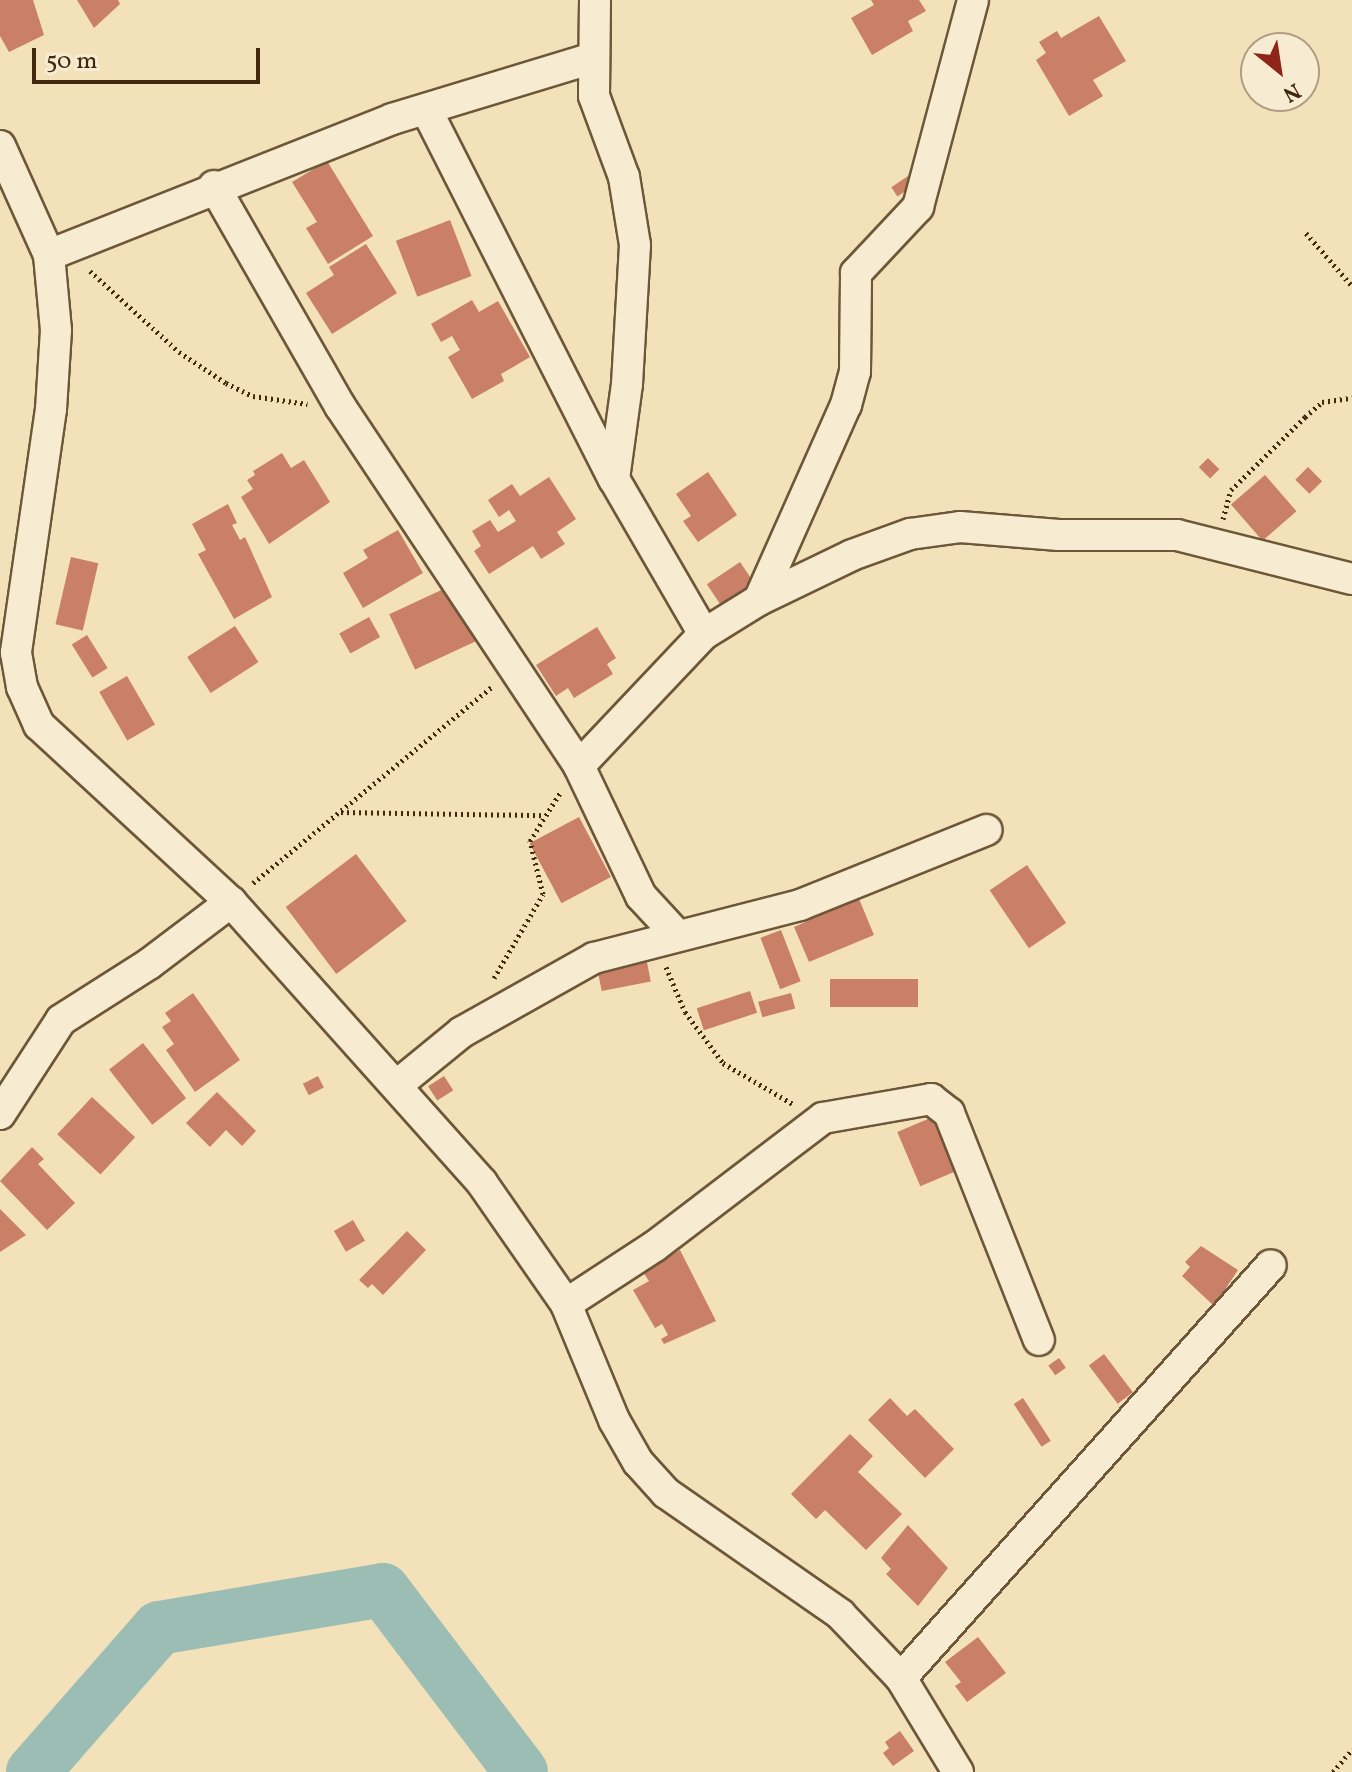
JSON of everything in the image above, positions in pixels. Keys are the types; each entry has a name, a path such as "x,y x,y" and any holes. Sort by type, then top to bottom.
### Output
{"street":[{"path":"595,0 594,96 624,177 635,245 627,384 614,479"},
{"path":"759,600 846,405 855,372 856,273 918,207 971,1"},
{"path":"58,252 214,186 426,109 593,58"},
{"path":"426,109 614,479 704,634"},
{"path":"0,146 58,252 51,409 16,653 22,687 39,725 231,902 343,1032 397,1085 482,1183 566,1304 614,1420 656,1483 840,1614 901,1678 958,1772"},
{"path":"214,186 340,406 512,670 579,766 641,896 666,938"},
{"path":"579,766 704,634 759,600 852,555 910,534 960,527 1059,535 1177,535 1352,579"},
{"path":"397,1085 462,1032 532,990 594,958 800,905 987,830"},
{"path":"0,1114 61,1020 149,964 231,902"},
{"path":"566,1304 655,1246 823,1118 931,1099 941,1103 1039,1340"},
{"path":"901,1678 1271,1265"}],"path":[{"path":"1306,233 1352,286"},
{"path":"58,252 179,352 226,383 277,402 340,406"},
{"path":"1219,546 1226,503 1239,480 1322,402 1352,398"},
{"path":"231,902 512,670"},
{"path":"486,991 543,894 530,841 544,815 579,766"},
{"path":"340,812 544,815"},
{"path":"666,938 685,1012 723,1063 747,1081 823,1118"},
{"path":"1333,1772 1352,1749"}],"building":[{"path":"0,0 33,0 44,35 9,52 0,36"},
{"path":"77,0 118,0 120,4 94,28"},
{"path":"871,0 919,0 926,11 908,21 913,31 872,55 851,18 874,5"},
{"path":"1099,16 1126,61 1093,80 1103,96 1069,116 1036,60 1046,53 1039,42 1057,31 1061,38"},
{"path":"327,161 373,236 328,264 306,228 317,222 292,182"},
{"path":"917,170 923,179 897,196 891,187"},
{"path":"450,220 472,276 417,297 396,241"},
{"path":"366,244 397,293 332,334 306,293 334,275 329,267"},
{"path":"472,300 479,312 498,301 530,357 501,374 504,381 472,399 448,357 460,350 452,336 441,342 431,324"},
{"path":"282,453 291,468 304,460 330,502 269,544 241,497 253,489 247,480 255,475 253,471"},
{"path":"1208,458 1219,469 1210,479 1199,467"},
{"path":"1308,467 1322,481 1309,494 1295,480"},
{"path":"708,472 737,515 698,542 683,521 691,516 676,494"},
{"path":"1265,475 1296,511 1263,541 1231,505"},
{"path":"549,477 576,519 557,532 565,544 541,559 533,546 489,574 474,551 481,546 472,531 490,520 498,532 516,521 509,510 499,517 488,500 512,484 520,496"},
{"path":"228,504 237,523 232,525 240,540 245,537 272,597 234,619 198,554 206,550 192,524"},
{"path":"398,530 423,573 363,608 343,573 368,558 363,550"},
{"path":"71,557 98,563 83,631 55,624"},
{"path":"740,562 761,593 728,615 707,584"},
{"path":"450,586 476,641 415,670 389,614"},
{"path":"369,617 380,637 350,654 339,633"},
{"path":"235,626 258,662 211,693 187,657"},
{"path":"597,627 616,658 607,664 613,674 574,698 568,688 556,696 536,665"},
{"path":"87,635 108,668 92,678 72,645"},
{"path":"127,676 155,724 127,740 99,692"},
{"path":"579,817 611,877 561,903 530,843"},
{"path":"356,854 407,921 336,974 286,907"},
{"path":"1027,865 1066,923 1029,948 990,890"},
{"path":"857,894 874,935 809,962 794,927 810,920 808,914"},
{"path":"781,930 801,981 780,989 760,938"},
{"path":"646,957 651,982 602,991 597,967"},
{"path":"830,979 918,979 918,1007 830,1007"},
{"path":"750,991 757,1013 704,1030 697,1008"},
{"path":"193,993 240,1060 195,1092 166,1050 174,1044 162,1027 171,1021 165,1013"},
{"path":"791,993 795,1008 762,1017 758,1002"},
{"path":"143,1043 186,1098 152,1125 109,1069"},
{"path":"318,1076 324,1088 309,1095 303,1084"},
{"path":"444,1076 453,1090 437,1101 428,1086"},
{"path":"217,1092 256,1131 242,1146 226,1130 210,1147 186,1123"},
{"path":"92,1097 135,1137 100,1175 57,1134"},
{"path":"935,1116 958,1170 920,1186 897,1132"},
{"path":"32,1147 44,1159 38,1164 75,1203 47,1230 0,1181"},
{"path":"0,1209 26,1235 0,1252"},
{"path":"353,1220 365,1241 346,1252 334,1231"},
{"path":"407,1231 426,1250 383,1295 372,1284 368,1288 359,1280"},
{"path":"1201,1246 1238,1270 1214,1306 1182,1276 1190,1267 1185,1262"},
{"path":"680,1250 716,1321 664,1344 661,1339 668,1335 662,1324 655,1328 633,1290 649,1281 643,1272"},
{"path":"1104,1354 1133,1392 1118,1404 1089,1365"},
{"path":"1059,1358 1066,1368 1055,1375 1048,1365"},
{"path":"890,1398 907,1416 915,1409 954,1449 925,1478 868,1420"},
{"path":"1023,1398 1051,1441 1042,1447 1014,1404"},
{"path":"850,1434 873,1456 858,1472 902,1514 866,1550 825,1510 816,1519 791,1494"},
{"path":"908,1525 948,1568 918,1606 886,1574 891,1569 881,1558"},
{"path":"978,1637 1006,1673 967,1702 955,1686 961,1682 945,1662"},
{"path":"900,1731 914,1751 893,1766 883,1753 889,1748 885,1742"}],"waterway":[{"path":"33,1772 159,1628 383,1590 521,1772"}]}
